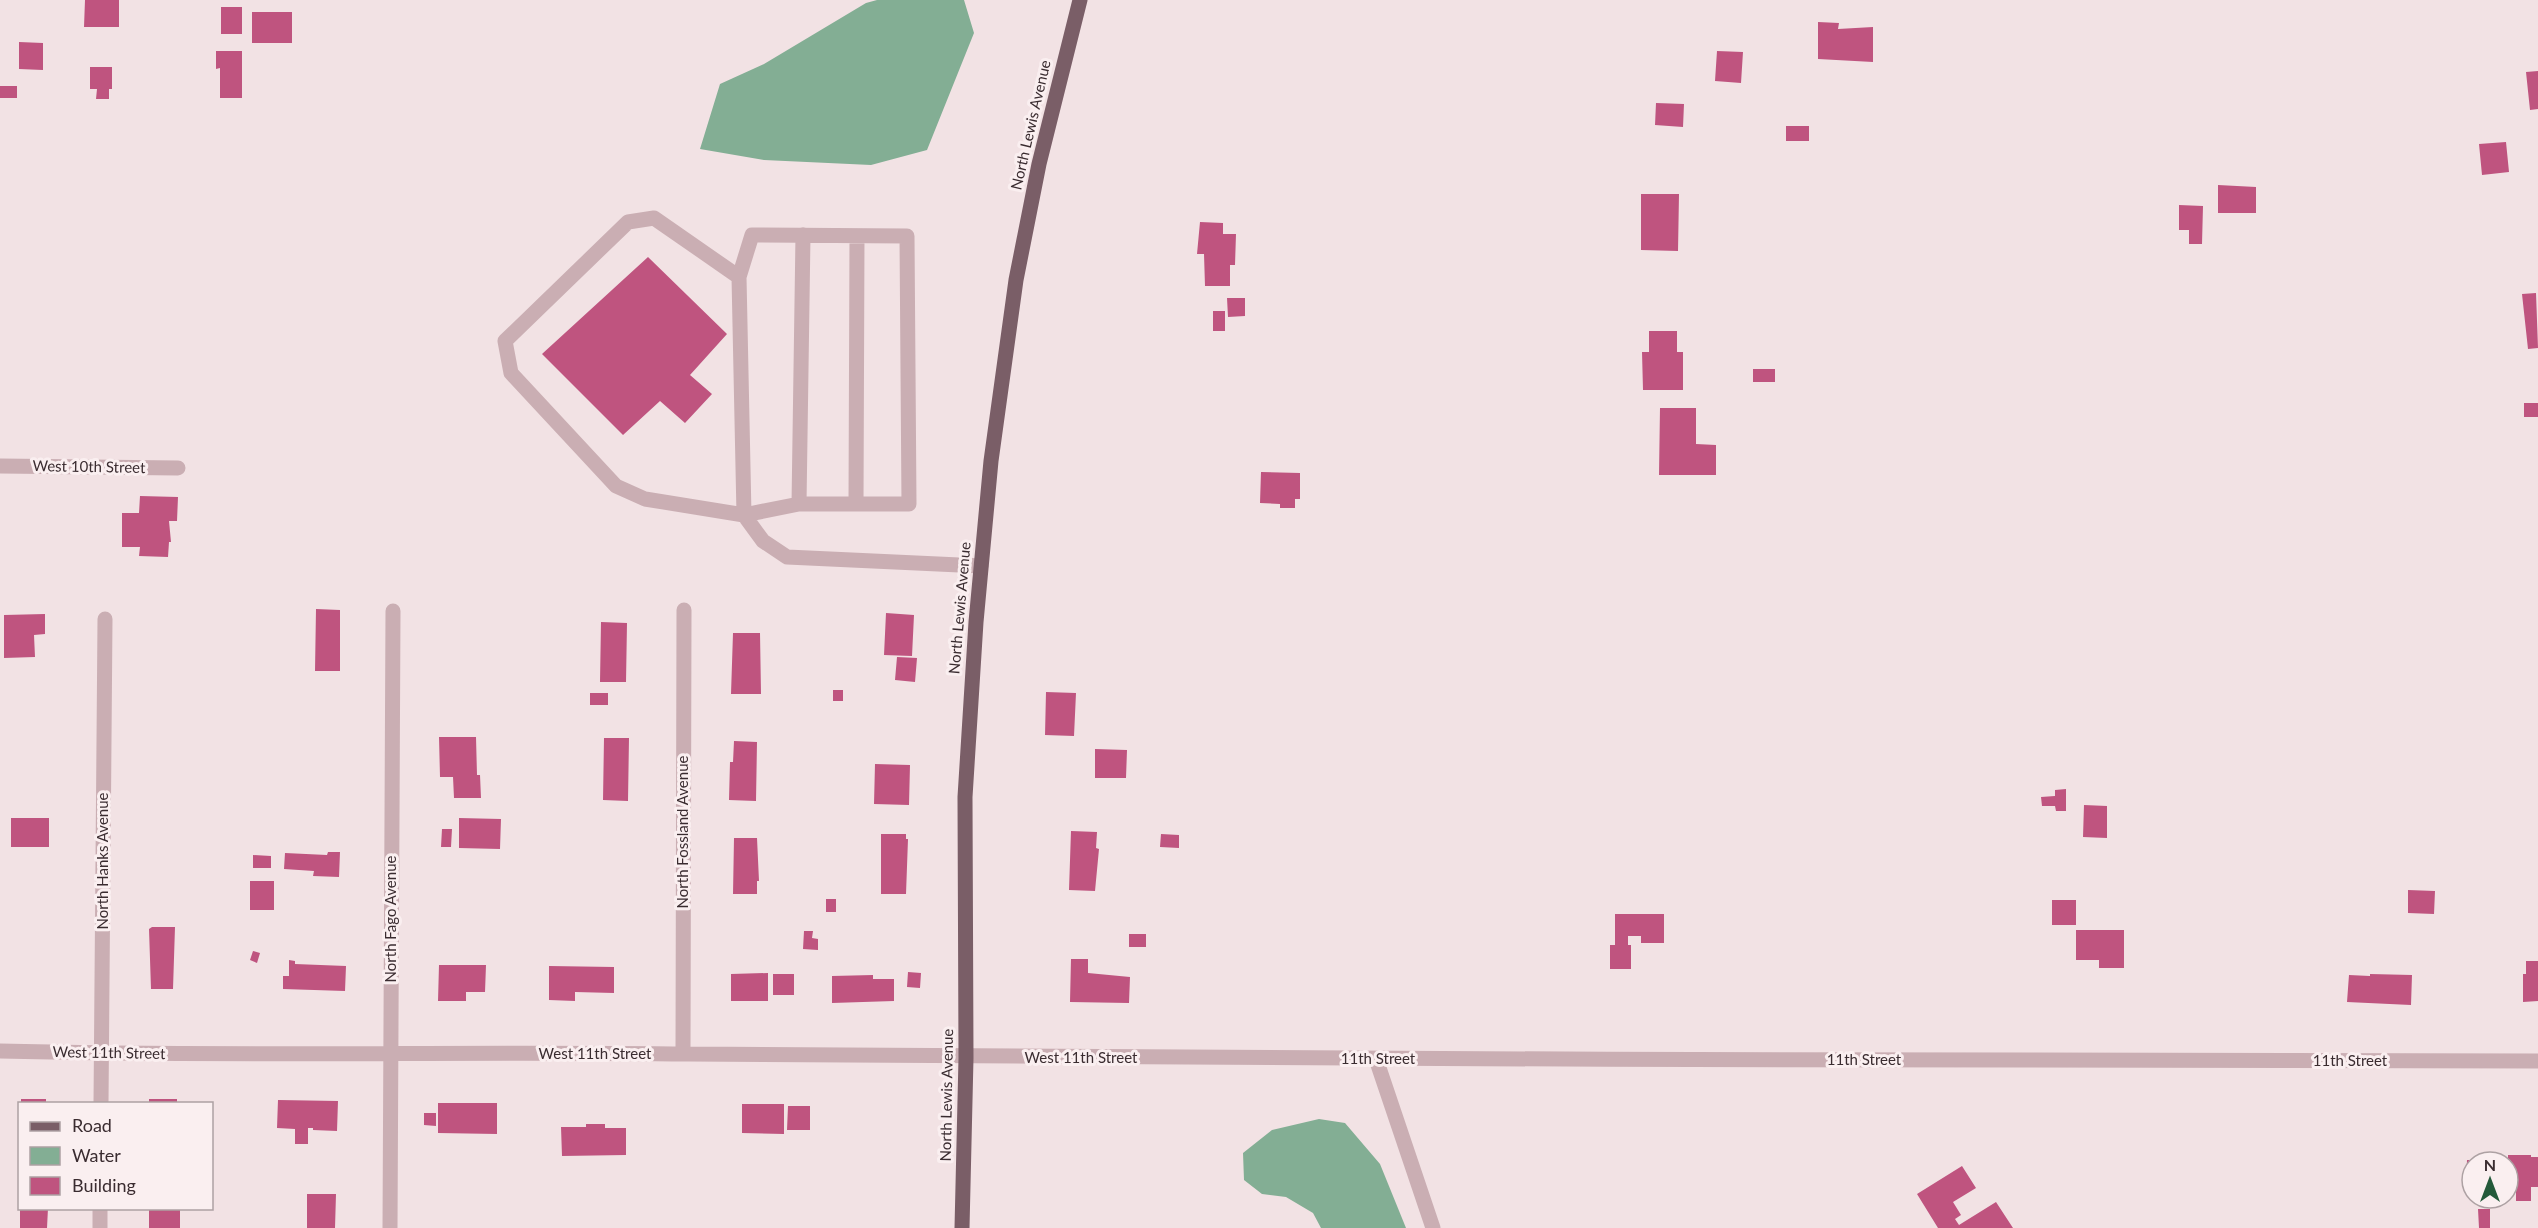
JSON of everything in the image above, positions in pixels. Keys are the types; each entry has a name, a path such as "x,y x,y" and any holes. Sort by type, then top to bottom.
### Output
{"main road":[{"name":"North Lewis Avenue","path":"962,1228 966,1058 965,797 981,566 991,460 1016,280 1039,164 1080,0"}],"street":[{"path":"739,278 654,218 628,222 505,341 511,373 616,486 645,499 744,515 799,504 909,504 907,236 752,235 739,278 744,515 763,541 787,557 981,566"},
{"path":"799,504 803,235"},
{"path":"856,504 857,236"},
{"name":"West 10th Street","path":"0,466 178,468"},
{"name":"North Fossland Avenue","path":"683,1054 684,610"},
{"name":"North Fago Avenue","path":"390,1228 393,611"},
{"name":"North Hanks Avenue","path":"101,1102 105,619"},
{"name":"West 11th Street","path":"0,1051 102,1054 683,1054 1190,1058"},
{"name":"11th Street","path":"1190,1058 2538,1061"},
{"path":"1376,1059 1434,1228"},
{"path":"100,1210 100,1228"}],"water":[{"path":"877,0 964,0 974,33 927,150 871,165 764,160 700,149 720,84 764,64 866,3"},
{"path":"1319,1119 1345,1123 1380,1164 1406,1228 1321,1228 1313,1213 1286,1197 1262,1194 1244,1180 1243,1153 1272,1130"}],"building":[{"path":"85,0 119,0 119,27 84,27"},
{"path":"221,7 242,7 242,34 221,34"},
{"path":"252,12 292,12 292,43 252,43"},
{"path":"1818,22 1839,23 1838,29 1873,27 1873,62 1818,59"},
{"path":"19,42 43,43 43,70 19,69"},
{"path":"216,51 242,51 242,98 220,98 220,68 216,69"},
{"path":"1717,51 1743,52 1741,83 1715,81"},
{"path":"90,67 112,67 112,89 109,89 109,99 96,99 97,89 90,89"},
{"path":"2538,71 2538,109 2530,110 2526,72"},
{"path":"0,86 17,86 17,98 0,98"},
{"path":"1656,103 1684,104 1683,127 1655,125"},
{"path":"1786,126 1809,126 1809,141 1786,141"},
{"path":"2506,142 2509,172 2482,175 2479,144"},
{"path":"2218,185 2256,187 2256,213 2218,213"},
{"path":"1641,194 1679,194 1678,251 1641,250"},
{"path":"2179,205 2203,206 2202,244 2189,244 2189,230 2179,230"},
{"path":"1200,222 1223,223 1223,234 1236,234 1235,265 1230,265 1230,286 1205,286 1204,254 1197,254"},
{"path":"648,257 727,334 690,375 712,394 685,423 660,401 623,435 542,354"},
{"path":"2536,293 2538,348 2528,349 2522,294"},
{"path":"1227,298 1245,298 1245,316 1228,317"},
{"path":"1213,311 1225,311 1225,331 1213,331"},
{"path":"1649,331 1677,331 1677,352 1683,352 1683,390 1643,390 1642,352 1649,352"},
{"path":"1753,369 1775,369 1775,382 1753,382"},
{"path":"2524,403 2538,403 2538,417 2524,417"},
{"path":"1660,408 1696,408 1696,444 1716,445 1716,475 1659,475"},
{"path":"1261,472 1300,473 1300,499 1295,499 1295,508 1280,508 1280,504 1260,503"},
{"path":"140,496 178,497 177,521 169,521 171,542 169,542 168,557 139,556 140,547 122,547 122,513 139,513"},
{"path":"316,609 340,610 340,671 315,671"},
{"path":"886,613 914,615 912,656 884,655"},
{"path":"45,614 45,634 34,635 35,657 4,658 4,615"},
{"path":"601,622 627,623 626,682 600,682"},
{"path":"733,633 760,633 761,694 731,694"},
{"path":"897,657 917,658 915,682 895,680"},
{"path":"833,690 843,690 843,701 833,701"},
{"path":"1046,692 1076,693 1074,736 1045,735"},
{"path":"590,693 608,693 608,705 590,705"},
{"path":"439,737 476,737 477,775 480,775 481,798 454,798 453,777 440,777"},
{"path":"604,738 629,738 628,801 603,800"},
{"path":"734,741 757,742 756,801 729,800 730,762 733,762"},
{"path":"1095,749 1127,750 1126,778 1095,778"},
{"path":"875,764 910,765 909,805 874,804"},
{"path":"2066,789 2066,811 2056,811 2055,806 2042,806 2041,797 2055,796 2055,790"},
{"path":"2084,805 2107,806 2107,838 2083,837"},
{"path":"11,818 49,818 49,847 11,847"},
{"path":"459,818 501,819 500,849 459,848"},
{"path":"442,829 452,829 451,847 441,847"},
{"path":"1071,831 1097,832 1096,848 1099,849 1095,891 1069,890"},
{"path":"881,834 906,834 906,839 908,839 906,894 881,894"},
{"path":"1161,834 1179,835 1179,848 1160,847"},
{"path":"734,838 757,838 759,881 757,881 757,894 733,894"},
{"path":"328,852 340,852 339,877 313,876 314,871 284,869 285,853 327,855"},
{"path":"253,855 271,856 271,868 253,868"},
{"path":"250,881 274,881 274,910 250,910"},
{"path":"2408,890 2435,891 2434,914 2408,913"},
{"path":"826,899 836,899 836,912 826,912"},
{"path":"2052,900 2076,900 2076,925 2052,925"},
{"path":"1615,914 1664,914 1664,943 1641,943 1641,936 1628,936 1628,945 1631,945 1631,969 1610,969 1610,945 1615,945"},
{"path":"175,927 173,989 151,989 149,929"},
{"path":"2076,930 2124,930 2124,968 2099,968 2099,960 2076,960"},
{"path":"804,931 813,931 812,938 818,939 818,950 803,949"},
{"path":"1129,934 1146,934 1146,947 1129,947"},
{"path":"253,951 260,953 257,963 250,960"},
{"path":"1071,959 1088,959 1088,973 1130,977 1129,1003 1070,1002"},
{"path":"289,960 295,961 295,964 346,966 345,991 283,989 283,976 289,976"},
{"path":"2526,961 2538,961 2538,1001 2523,1002 2523,974 2526,974"},
{"path":"439,965 486,965 485,992 466,992 466,1001 438,1001"},
{"path":"549,966 614,967 614,993 575,992 575,1001 549,1000"},
{"path":"908,972 921,973 920,988 907,987"},
{"path":"768,973 768,1001 731,1001 731,974"},
{"path":"773,974 794,974 794,995 773,995"},
{"path":"2370,974 2412,975 2411,1005 2347,1002 2349,975 2370,976"},
{"path":"873,975 873,979 894,979 894,1001 832,1003 832,976"},
{"path":"21,1099 46,1099 46,1102 21,1102"},
{"path":"149,1099 177,1099 177,1102 149,1102"},
{"path":"278,1100 338,1101 337,1131 308,1128 308,1144 295,1144 295,1129 277,1128"},
{"path":"438,1103 497,1103 497,1134 438,1133"},
{"path":"742,1104 784,1104 784,1134 742,1133"},
{"path":"788,1106 810,1106 810,1130 787,1130"},
{"path":"424,1113 436,1113 436,1126 424,1125"},
{"path":"586,1124 605,1124 605,1128 626,1128 626,1155 562,1156 561,1127 586,1127"},
{"path":"2520,1155 2538,1157 2538,1187 2531,1187 2531,1201 2520,1201"},
{"path":"1962,1166 1976,1188 1953,1202 1961,1215 1955,1219 1959,1225 1996,1202 2013,1228 1938,1228 1917,1194"},
{"path":"307,1194 336,1194 335,1228 307,1228"},
{"path":"20,1210 48,1210 47,1228 20,1228"},
{"path":"149,1210 180,1210 180,1228 149,1228"},
{"path":"2478,1210 2490,1210 2490,1228 2479,1228"}]}
